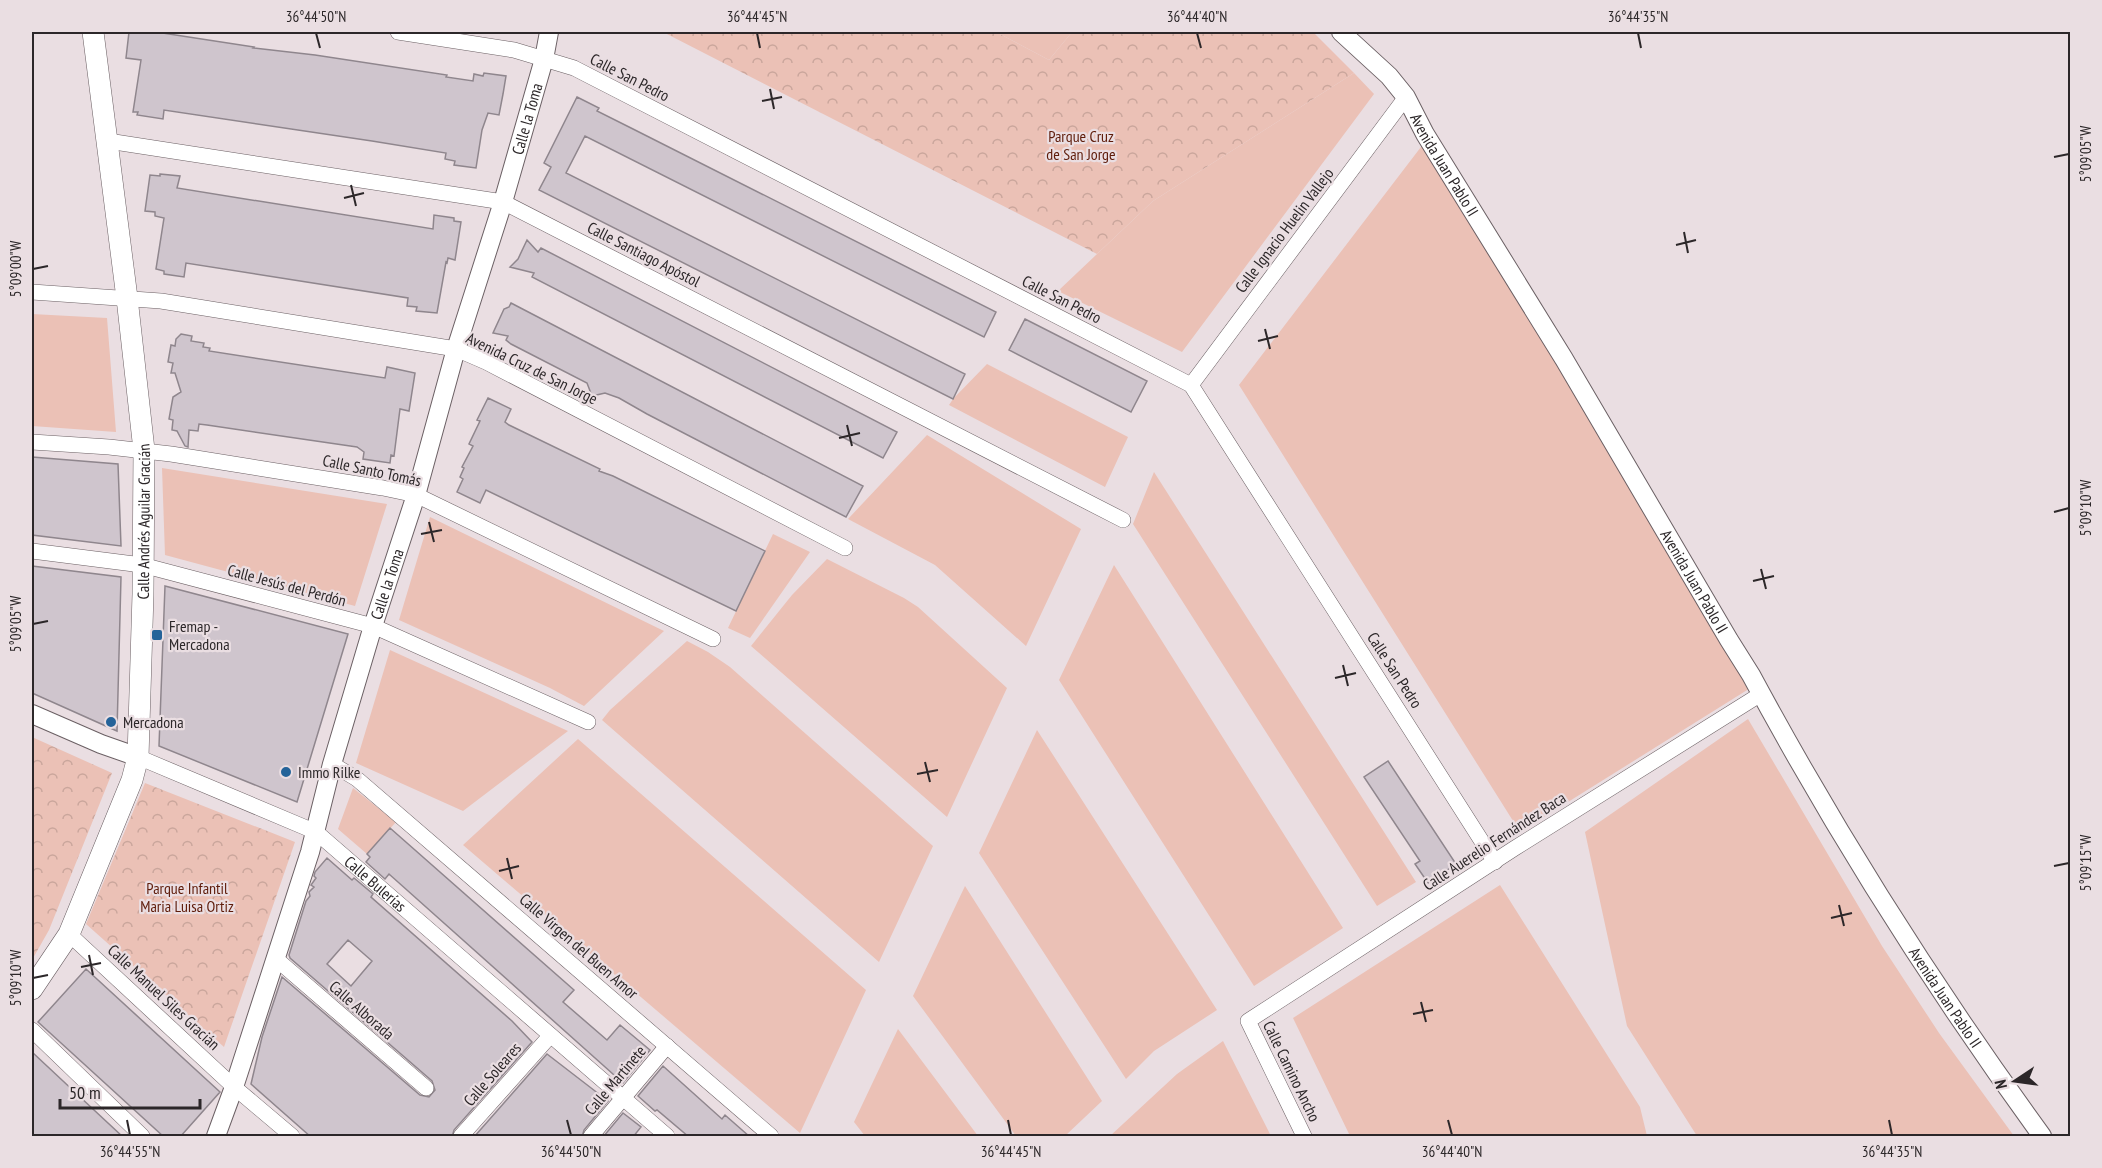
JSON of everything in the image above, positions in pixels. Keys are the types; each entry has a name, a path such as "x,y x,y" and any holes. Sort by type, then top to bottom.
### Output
{"main road":[{"name":"Calle Andrés Aguilar Gracián","path":"32,989 69,934 132,780 138,757 143,594 144,450 93,32"}],"street":[{"name":"Calle San Pedro","path":"398,32 514,50 573,68 1191,385 1495,862"},
{"name":"Calle la Toma","path":"216,1137 316,832 332,764 373,626 416,495 456,349 503,202 544,59 549,32"},
{"name":"Avenida Juan Pablo II","path":"1341,32 1389,76 1406,97 1425,134 1564,359 1879,897 1999,1077 2042,1137"},
{"name":"Calle Ignacio Huelin Vallejo","path":"1191,385 1406,97"},
{"name":"Calle Santiago Apóstol","path":"108,141 503,202 1123,519"},
{"name":"Avenida Cruz de San Jorge","path":"32,292 184,304 456,349 486,362 845,548"},
{"name":"Calle Santo Tomás","path":"32,442 144,450 416,495 712,639"},
{"name":"Calle Jesús del Perdón","path":"32,551 142,565 373,626 588,723"},
{"name":"Calle Auerelio Fernández Baca","path":"1248,1021 1761,694"},
{"name":"Calle Bulerías","path":"32,714 316,832 667,1137"},
{"name":"Calle Virgen del Buen Amor","path":"332,764 357,779 771,1137"},
{"name":"Calle Manuel Siles Gracián","path":"69,934 234,1087 292,1137"},
{"name":"Calle Alborada","path":"275,958 426,1088"},
{"name":"Calle Camino Ancho","path":"1248,1021 1304,1137"},
{"path":"32,1030 142,1137"},
{"name":"Calle Soleares","path":"461,1137 550,1036"},
{"name":"Calle Martinete","path":"591,1137 667,1046"}],"green space":[{"name":"Parque Cruz de San Jorge","path":"663,32 996,32 1049,60 1072,32 1313,32 1354,73 1153,201 1097,254"},
{"path":"996,32 1072,32 1049,60"},
{"path":"1354,73 1374,94 1182,352 1058,291 1153,201"},
{"path":"1424,143 1752,687 1520,832 1239,385"},
{"path":"32,314 107,318 116,432 32,426"},
{"path":"987,364 1128,437 1105,487 949,405"},
{"path":"927,435 1081,529 1026,646 935,565 848,519"},
{"path":"162,468 387,504 355,606 165,555"},
{"path":"1154,472 1416,882 1377,906 1133,524"},
{"path":"430,517 664,631 584,706 550,688 399,620"},
{"path":"773,534 810,552 750,638 728,628"},
{"path":"827,559 918,607 1007,688 947,817 751,646 792,595"},
{"path":"1114,565 1343,928 1254,986 1059,680"},
{"path":"687,641 730,667 933,846 879,962 602,720 610,710"},
{"path":"390,650 568,731 463,811 356,763"},
{"path":"1748,719 1882,946 1939,1033 2014,1136 1697,1136 1627,1026 1585,832"},
{"path":"1037,730 1217,1010 1154,1051 1126,1079 979,853"},
{"path":"32,737 112,773 49,930 32,960"},
{"path":"578,739 866,990 800,1133 463,845"},
{"name":"Parque Infantil Maria Luisa Ortiz","path":"145,783 295,842 224,1047 86,924"},
{"path":"353,788 396,822 367,854 338,829"},
{"path":"1500,885 1640,1107 1647,1136 1350,1136 1293,1018"},
{"path":"965,886 1102,1101 1065,1136 1016,1136 913,996"},
{"path":"898,1029 978,1136 865,1136 854,1122"},
{"path":"1223,1041 1271,1136 1110,1136 1177,1074"}],"building":[{"path":"129,32 156,32 447,75 446,77 473,81 474,74 506,76 499,115 488,113 482,130 476,168 454,165 455,161 445,159 446,153 372,141 164,110 163,119 137,115 138,112 133,112 141,60 126,58"},
{"path":"577,97 599,108 597,111 996,312 984,337 585,136 566,173 965,374 953,399 539,190 551,167 544,163"},
{"path":"160,174 180,176 177,188 433,229 434,215 454,218 454,221 461,222 455,260 448,258 446,262 437,313 416,311 417,307 407,306 408,298 186,263 184,277 164,274 164,271 156,269 164,218 155,216 155,212 145,211 150,175 160,176"},
{"path":"527,240 538,252 541,248 897,432 883,458 532,277 534,273 510,267 518,259"},
{"path":"511,303 863,486 846,517 619,398 605,393 592,396 587,383 511,344 506,340 508,336 493,333 504,309"},
{"path":"1025,319 1147,381 1131,412 1009,350"},
{"path":"181,334 192,336 191,341 204,343 203,347 210,348 209,351 385,378 387,367 415,373 409,411 400,409 394,456 391,455 390,463 363,459 364,452 357,447 199,424 198,431 189,430 188,447 185,446 177,431 172,430 173,420 169,419 173,397 181,392 175,373 171,373 173,363 168,362 171,345 175,346 176,339"},
{"path":"488,398 511,409 505,422 509,425 765,551 736,611 486,490 480,503 457,492 463,479 460,477 464,468 462,467 473,446 469,444"},
{"path":"32,457 118,464 121,546 32,535"},
{"path":"32,566 121,577 117,731 32,693"},
{"path":"165,586 348,634 297,802 159,746"},
{"path":"1388,761 1456,864 1428,883 1415,864 1420,861 1364,777"},
{"path":"390,828 574,990 563,1002 607,1040 620,1025 650,1050 623,1083 389,874 385,879 366,862 370,857 367,854"},
{"path":"327,858 352,880 354,878 373,894 371,897 512,1021 532,1042 454,1130 452,1137 311,1137 251,1084 262,1037 282,977 420,1095 429,1097 435,1090 432,1081 290,958 306,901 310,896 309,892 314,887 311,885 316,878 315,872","holes":["348,940 372,961 351,986 327,964"]},
{"path":"86,969 220,1092 180,1137 164,1137 38,1022"},
{"path":"32,1052 94,1110 123,1137 32,1137"},
{"path":"547,1054 608,1101 584,1130 582,1137 474,1137"},
{"path":"663,1066 722,1119 725,1115 750,1137 689,1137 657,1110 655,1111 638,1096"},
{"path":"623,1113 641,1127 633,1137 603,1137"}],"place":[{"name":"Fremap - Mercadona","path":"157,635"},
{"name":"Mercadona","path":"111,722"},
{"name":"Immo Rilke","path":"286,772"}]}
